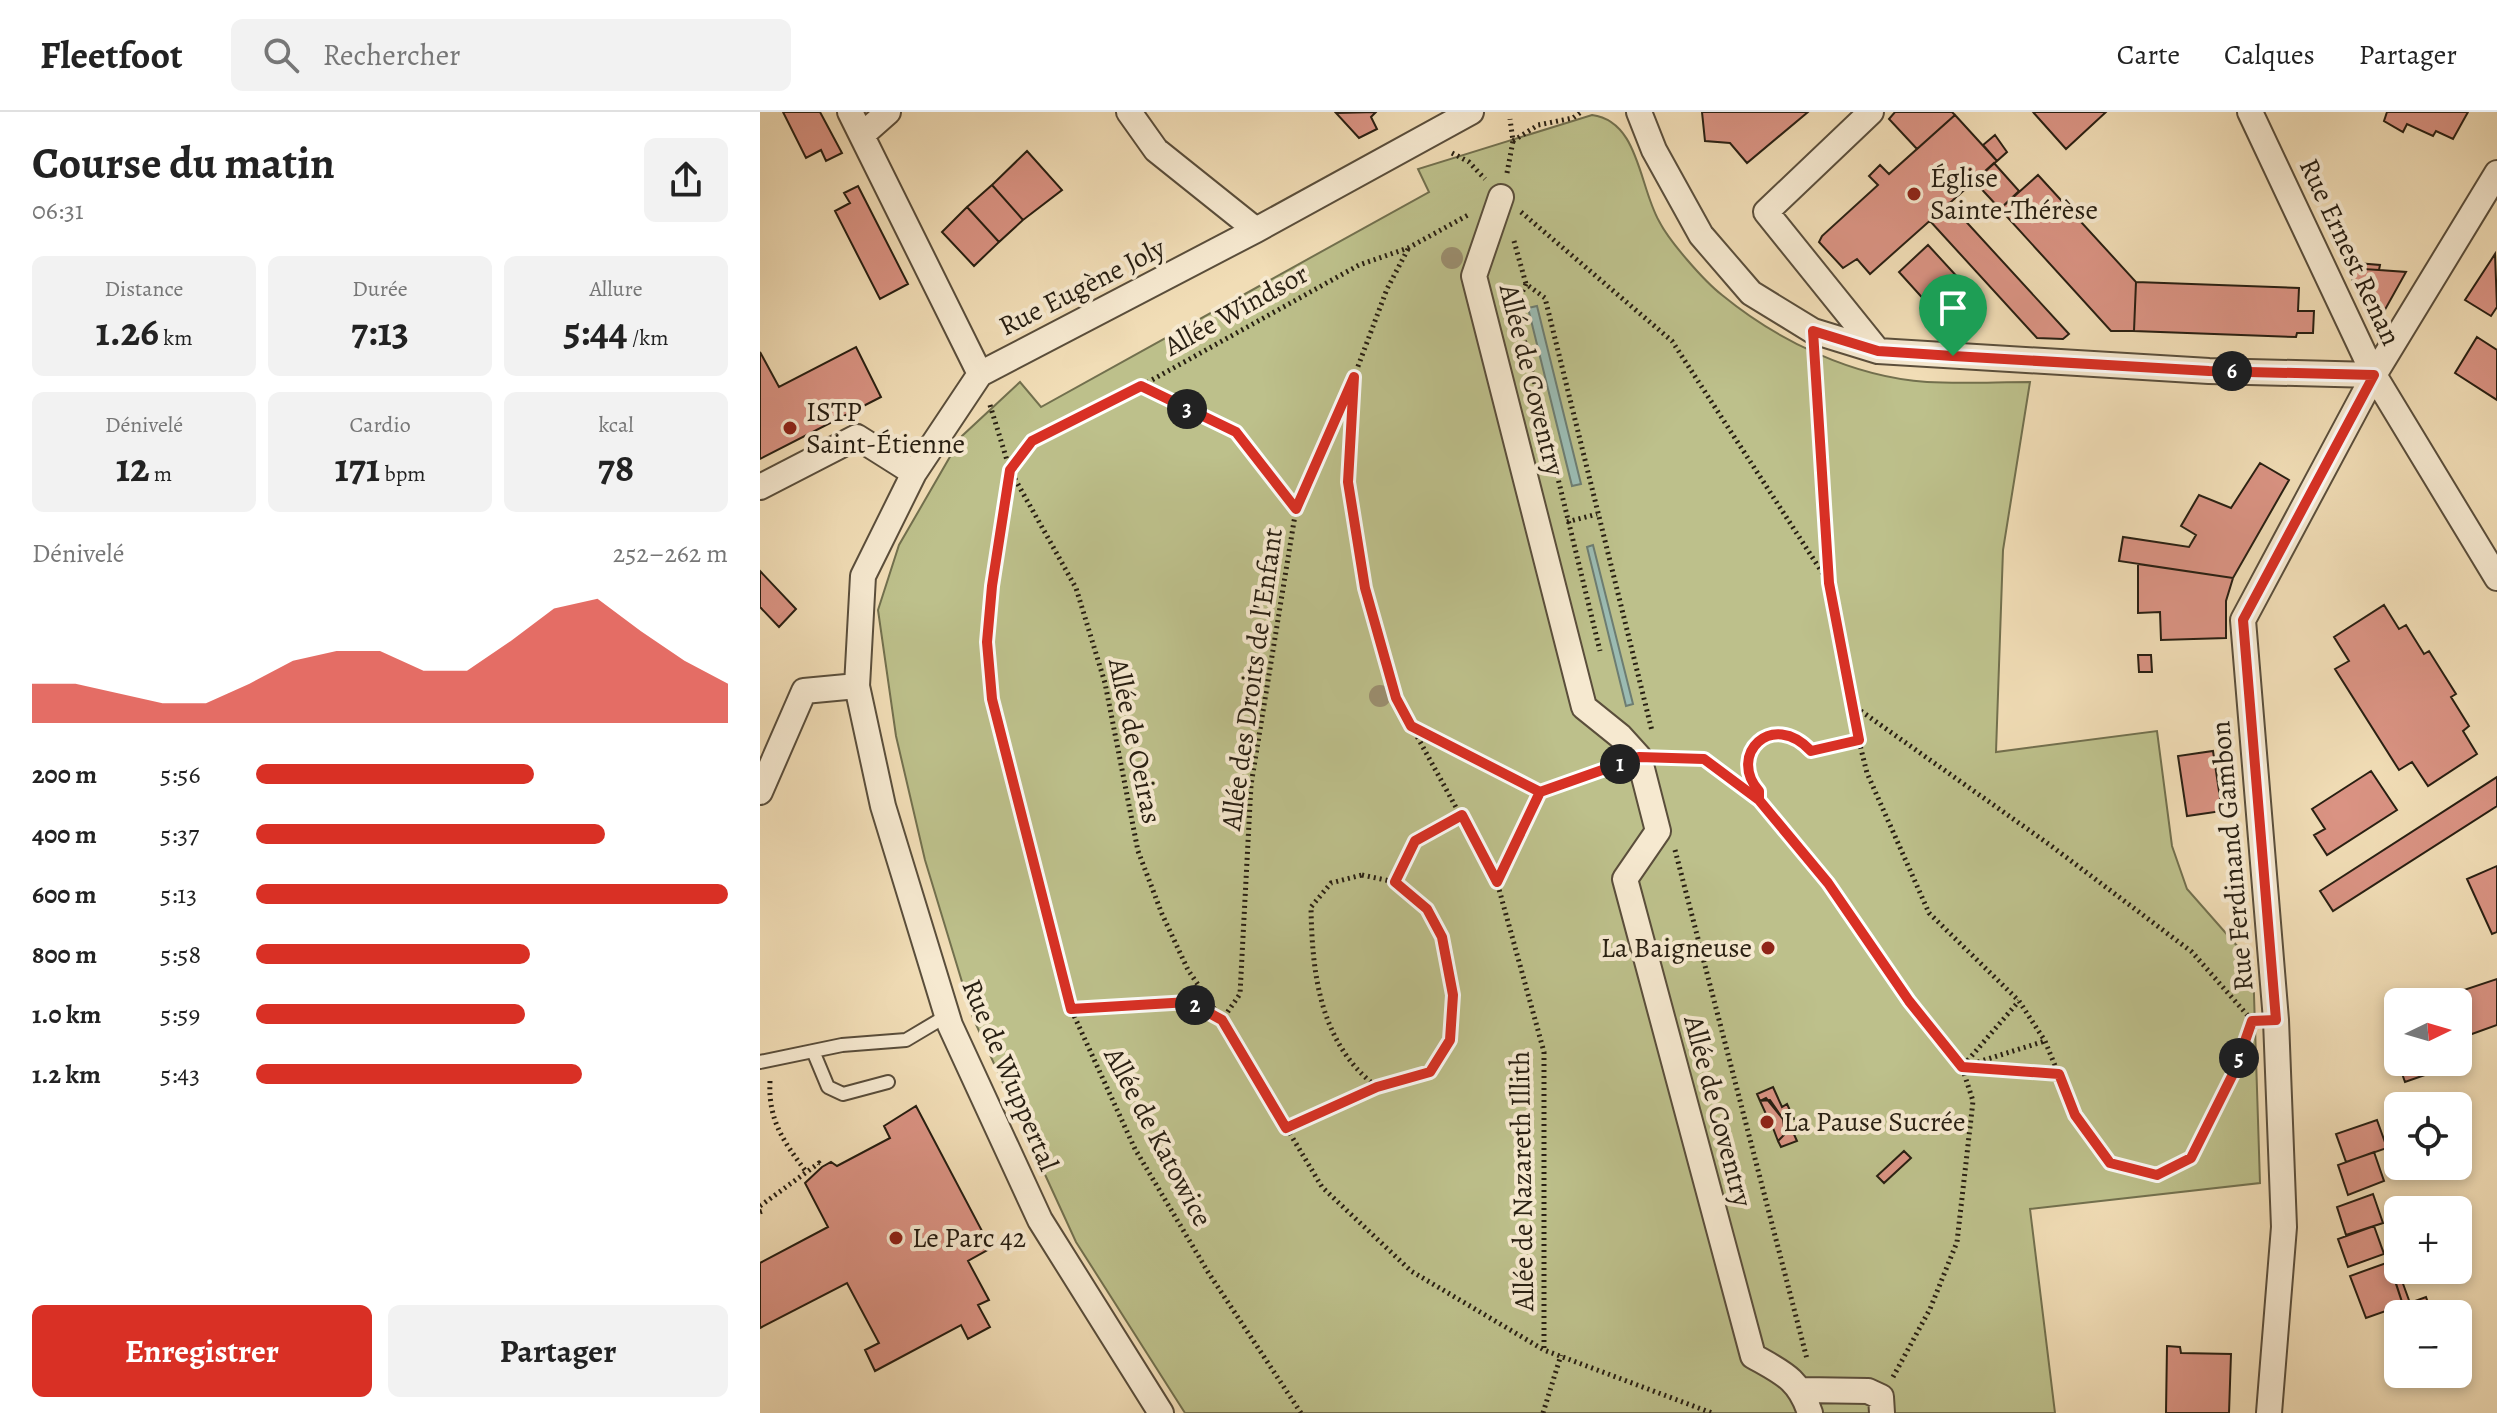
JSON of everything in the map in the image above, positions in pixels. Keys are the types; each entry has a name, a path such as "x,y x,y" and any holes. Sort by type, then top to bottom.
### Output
{"street":[{"path":"850,112 980,374"},
{"path":"862,135 888,112"},
{"path":"1129,112 1156,150 1256,230"},
{"name":"Rue Eugène Joly","path":"857,686 863,576 914,473 980,374 1256,230 1471,112"},
{"path":"1639,112 1654,150 1701,235 1751,293 1813,331 1878,351 2209,371 2374,375"},
{"path":"1871,112 1766,212 1878,351"},
{"name":"Rue Ernest Renan","path":"2250,112 2374,375 2497,578"},
{"name":"Rue Ferdinand Gambon","path":"2269,1413 2284,1227 2264,1021 2243,620 2374,375 2497,173"},
{"name":"Allée de Coventry","path":"1501,197 1474,276 1584,707 1620,736 1639,757"},
{"path":"760,487 857,437 914,473"},
{"path":"760,792 804,691 857,686"},
{"name":"Rue de Wuppertal","path":"857,686 883,806 948,1015 1040,1220 1161,1413"},
{"path":"1639,757 1658,831"},
{"name":"Allée de Coventry","path":"1658,831 1625,879 1753,1356 1786,1375 1806,1401"},
{"path":"1806,1401 1868,1391 1881,1405"}],"lane":[{"path":"765,1061 813,1051 906,1040 948,1015"},
{"path":"813,1051 828,1087 843,1094 888,1082"}],"path":[{"path":"1513,141 1538,125 1573,118 1581,112"},
{"path":"1408,248 1501,197 1513,141 1510,119"},
{"path":"1441,129 1452,153 1469,162 1501,197 1550,234 1672,341 1829,583"},
{"name":"Allée des Droits de l'Enfant","path":"1222,1020 1240,994 1251,785 1296,509 1354,377 1387,289 1408,248"},
{"name":"Allée Windsor","path":"1010,470 1032,441 1141,386 1359,265 1408,248"},
{"name":"Allée de Coventry","path":"1602,659 1516,306 1526,284 1545,298 1653,732 1639,757"},
{"path":"1813,331 1829,583 1850,703 1867,773 1929,913 2019,1001 2045,1041 2075,1115 2110,1163 2157,1175 2191,1158 2235,1070 2264,1021 2192,952 2050,845 1850,703"},
{"path":"980,374 1010,470 987,642 992,699 1071,1009"},
{"name":"Allée de Nazareth Illith","path":"1354,377 1348,482 1365,588 1396,698 1497,882 1544,1052 1544,1350"},
{"path":"1141,386 1236,432 1296,509"},
{"name":"Allée de Oeiras","path":"1010,470 1076,588 1105,683 1138,851 1188,970 1222,1020"},
{"path":"1539,529 1597,514"},
{"path":"1411,726 1540,792"},
{"path":"1759,800 1759,791 1750,781 1748,763 1757,741 1771,733 1785,732 1801,740 1811,751 1859,740"},
{"path":"1497,882 1540,792 1639,757 1704,759 1759,800 1828,883 1909,1001 1962,1067 1973,1101 1957,1242 1930,1309 1881,1405"},
{"path":"1395,882 1415,841 1462,815"},
{"name":"Allée de Coventry","path":"1658,831 1677,853 1808,1352 1806,1401"},
{"path":"1286,1128 1377,1087 1430,1072 1450,1040 1453,995 1442,937 1427,909 1395,882 1362,875 1331,883 1311,907 1312,965 1326,1020 1357,1072 1377,1087"},
{"path":"1962,1067 2019,1001"},
{"name":"Allée de Katowice","path":"1222,1020 1189,1002 1071,1009 1135,1149 1208,1272 1301,1413"},
{"path":"1222,1020 1322,1187 1411,1271 1544,1350 1712,1413"},
{"path":"1962,1067 2045,1041"},
{"path":"765,1061 772,1118 780,1136 807,1173"},
{"path":"1962,1067 2059,1074"},
{"path":"761,1210 819,1163 822,1167"},
{"path":"1543,1413 1561,1355"}],"green space":[{"path":"1592,115 1608,120 1629,142 1652,207 1679,250 1715,289 1767,327 1818,354 1899,379 1940,383 2030,382 2003,550 1996,752 2157,731 2172,846 2187,889 2253,964 2260,1183 2030,1209 2055,1413 1185,1413 1076,1242 973,1018 925,860 896,736 878,610 899,545 962,436 1020,382 1041,407 1429,192 1418,169"}],"water":[{"path":"1537,306 1581,484 1572,486 1528,308"},
{"path":"1593,545 1633,704 1626,706 1587,547"}],"building":[{"path":"783,112 820,112 842,153 826,161 821,150 806,158"},
{"path":"1376,112 1371,117 1377,129 1359,138 1336,113"},
{"path":"1702,112 1808,112 1747,163 1730,143 1705,141"},
{"path":"1895,112 1952,112 1955,115 1917,149 1889,119"},
{"path":"2033,112 2106,112 2066,149"},
{"path":"2387,112 2468,112 2453,139 2436,131 2433,136 2407,124 2403,132 2384,121"},
{"name":"Église Sainte-Thérèse","path":"1955,115 1997,161 1870,274 1857,259 1843,268 1819,242 1822,236 1878,185 1869,176 1880,165 1889,174"},
{"path":"1995,135 2007,152 1997,161 1983,145"},
{"path":"1027,151 1062,190 1023,220 992,185"},
{"path":"1994,163 2019,191 2000,209 1974,181"},
{"path":"2038,175 2136,282 2134,331 2111,331 2000,209"},
{"path":"992,185 1023,220 999,242 967,207"},
{"path":"858,186 908,284 880,299 835,211 850,203 844,193"},
{"path":"1949,203 2069,334 2063,339 2037,338 1930,221"},
{"path":"967,207 999,242 974,266 942,232"},
{"path":"1928,245 1984,306 1970,319 1958,305 1947,315 1931,298 1927,303 1899,272"},
{"path":"2495,254 2497,307 2491,316 2465,300"},
{"path":"2344,262 2380,265 2379,270 2347,268"},
{"path":"2347,268 2406,272 2382,315 2368,314"},
{"path":"2136,282 2299,288 2298,311 2314,311 2313,333 2297,333 2296,337 2134,331"},
{"path":"2477,337 2497,350 2497,400 2455,373"},
{"name":"ISTP Saint-Étienne","path":"856,347 881,397 760,459 760,352 779,387"},
{"path":"2260,463 2289,480 2233,578 2119,561 2123,537 2189,547 2196,535 2181,526 2199,495 2231,508"},
{"path":"2138,564 2233,578 2226,601 2226,638 2161,640 2160,612 2138,613"},
{"path":"760,571 796,609 779,627 760,607"},
{"path":"2384,605 2399,629 2406,625 2424,654 2429,651 2456,694 2451,697 2469,726 2463,731 2477,754 2428,786 2412,762 2399,770 2335,669 2349,661 2334,637"},
{"path":"2138,655 2151,655 2152,672 2139,672"},
{"path":"2213,751 2222,811 2187,816 2178,756"},
{"path":"2371,771 2397,810 2327,855 2314,835 2325,829 2312,809"},
{"path":"2497,777 2497,806 2333,911 2320,891"},
{"path":"2497,866 2497,932 2492,934 2467,879"},
{"path":"2497,979 2497,1025 2472,1034 2472,988"},
{"path":"2403,1076 2422,1076 2405,1082"},
{"path":"1773,1087 1782,1107 1787,1104 1794,1119 1788,1121 1797,1141 1781,1147 1778,1141 1785,1134 1783,1119 1770,1100 1760,1101 1757,1094"},
{"path":"1766,1098 1783,1119 1785,1134 1778,1141 1773,1128 1763,1128 1760,1120 1766,1114 1760,1101"},
{"name":"Le Parc 42","path":"916,1106 991,1248 968,1261 989,1300 978,1305 990,1327 968,1339 961,1325 875,1371 865,1350 879,1343 847,1283 760,1328 760,1263 828,1227 805,1183 831,1162 837,1166 890,1138 884,1126"},
{"path":"2377,1120 2384,1149 2346,1162 2336,1134"},
{"path":"1904,1151 1911,1158 1884,1183 1877,1176"},
{"path":"2374,1152 2384,1181 2348,1195 2338,1165"},
{"path":"2373,1194 2383,1223 2346,1235 2337,1207"},
{"path":"2374,1226 2384,1254 2348,1267 2338,1239"},
{"path":"2384,1264 2384,1284 2396,1284 2401,1300 2384,1300 2384,1312 2366,1318 2350,1276"},
{"path":"2396,1284 2403,1284 2409,1300 2401,1300"},
{"path":"2167,1346 2180,1347 2181,1353 2231,1354 2229,1413 2166,1413"}],"place":[{"name":"Église Sainte-Thérèse","path":"1914,194"},
{"name":"ISTP Saint-Étienne","path":"790,428"},
{"name":"La Baigneuse","path":"1768,948"},
{"name":"La Pause Sucrée","path":"1767,1122"},
{"name":"Le Parc 42","path":"896,1238"}],"route":[{"path":"1953,356 1878,351 1813,331 1829,583 1847,693 1859,740 1811,751 1801,740 1785,732 1771,733 1757,741 1748,763 1750,781 1759,791 1759,800 1704,759 1639,757 1540,792 1497,882 1462,815 1415,841 1395,882 1427,909 1442,937 1453,995 1450,1040 1430,1072 1377,1087 1286,1128 1222,1020 1189,1002 1071,1009 1016,806 992,699 987,642 992,586 1010,470 1032,441 1141,386 1236,432 1296,509 1354,377 1348,482 1365,588 1396,698 1411,726 1540,792 1639,757 1704,759 1759,800 1828,883 1909,1001 1962,1067 2059,1074 2075,1115 2110,1163 2157,1175 2191,1158 2235,1070 2252,1021 2276,1020 2243,620 2262,579 2374,375 2209,371 1953,356"}]}
